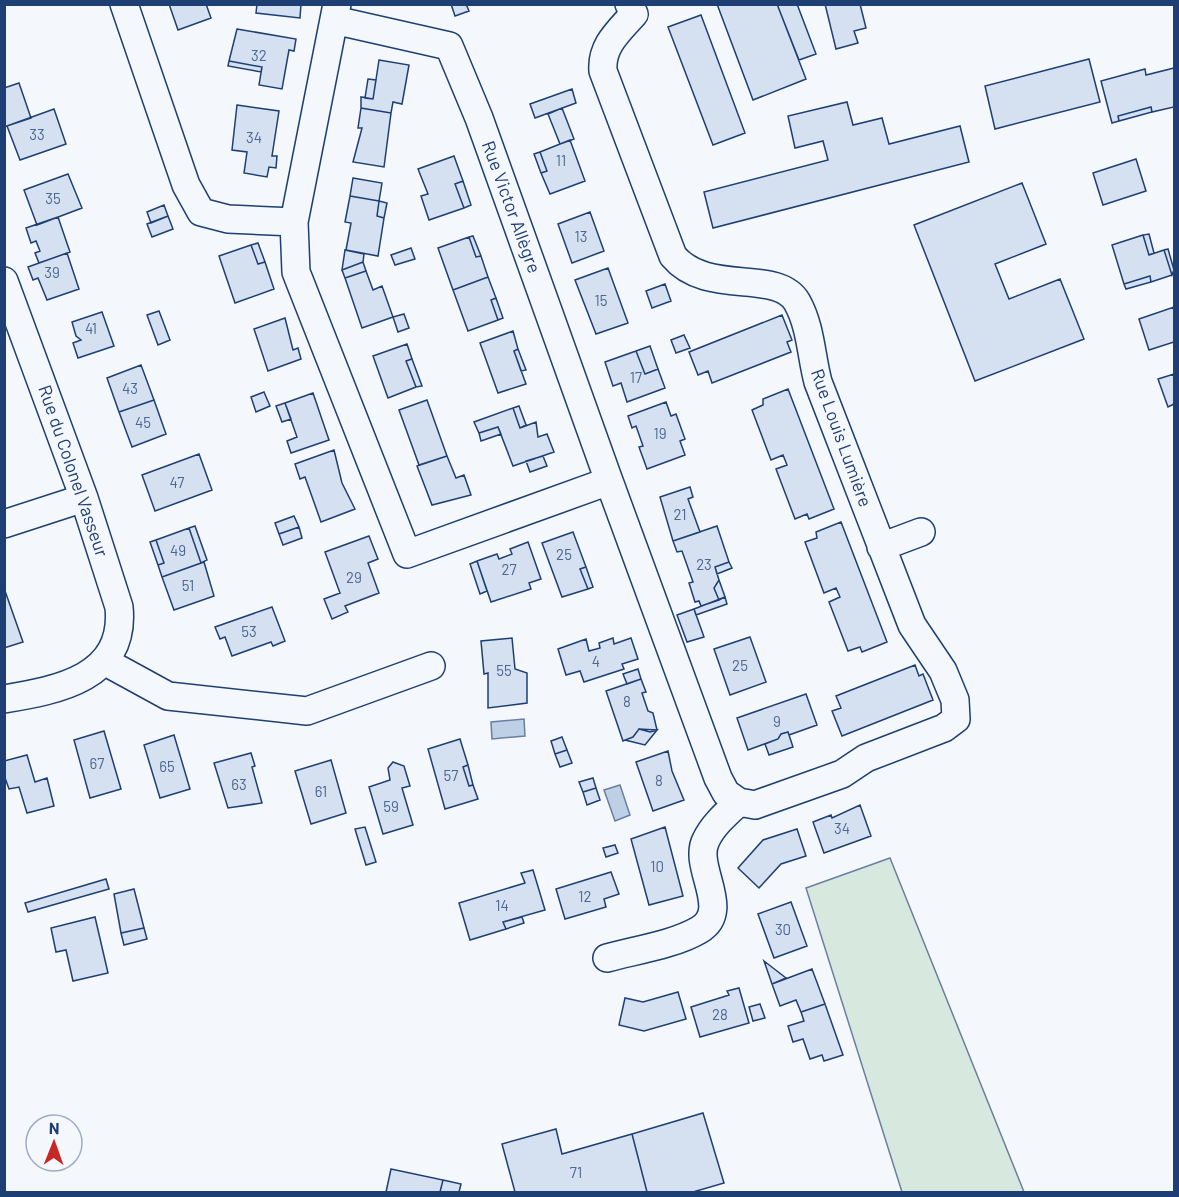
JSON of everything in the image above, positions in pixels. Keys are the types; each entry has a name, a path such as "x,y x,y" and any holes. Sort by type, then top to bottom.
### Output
{"street":[{"path":"124,4 186,185 201,213 228,219 294,222"},
{"name":"Rue Louis Lumière","path":"629,4 634,14 609,42 602,61 603,71 673,256 681,266 702,277 777,286 796,301 811,344 818,382 881,547 912,625 943,671 957,710 956,719 944,728 866,758 842,774 755,805 739,801"},
{"name":"Rue Victor Allègre","path":"609,481 407,554 296,272 294,222 336,12 449,46 483,129 718,778 726,793 739,801"},
{"name":"Rue du Colonel Vasseur","path":"4,281 84,498 119,607 121,622 116,641 104,662 84,680 42,693 4,699"},
{"path":"4,524 84,498"},
{"path":"881,547 921,532"},
{"path":"104,662 168,696 307,711 431,666"},
{"path":"607,958 700,929 712,916 713,900 703,856 705,841 739,801"}],"shaded area":[{"path":"890,858 1024,1192 902,1192 806,888"}],"water":[{"path":"524,719 525,736 492,739 491,722"},
{"path":"620,785 630,815 615,821 604,790"}],"building":[{"path":"169,4 206,4 211,18 178,30"},
{"path":"257,4 301,4 300,18 256,13"},
{"path":"451,4 466,4 469,11 455,16"},
{"path":"717,4 777,4 806,79 753,100"},
{"path":"777,4 797,4 816,54 799,60"},
{"path":"825,4 860,4 866,28 854,31 858,43 836,49"},
{"path":"701,15 745,133 713,145 668,27"},
{"path":"237,29 296,39 294,51 289,50 282,89 259,85 262,67 229,61"},
{"path":"1089,59 1100,102 995,129 985,86"},
{"path":"379,60 409,65 402,104 393,102 391,113 361,108 361,97 373,99"},
{"path":"229,61 262,67 261,72 228,66"},
{"path":"1174,68 1174,107 1152,112 1151,107 1118,116 1119,121 1112,123 1101,81 1145,69 1146,75"},
{"path":"368,79 376,80 373,99 365,98"},
{"path":"19,83 31,118 4,127 4,88"},
{"path":"572,89 576,103 535,118 530,104"},
{"path":"847,102 853,125 882,118 889,144 960,126 969,162 713,228 704,192 828,160 823,141 795,148 788,116"},
{"path":"237,105 279,111 272,156 277,156 276,168 269,167 267,177 244,173 247,152 232,150"},
{"path":"1151,107 1152,112 1119,121 1118,116"},
{"path":"361,108 391,113 384,167 353,162 362,128 358,128"},
{"path":"562,108 574,139 560,144 548,114"},
{"path":"54,109 66,144 20,160 7,126"},
{"path":"570,140 585,181 550,194 541,173 547,171 540,152"},
{"path":"540,152 547,171 541,173 534,154"},
{"path":"454,156 463,181 455,184 464,208 429,220 421,196 428,194 418,169"},
{"path":"1136,159 1146,191 1103,205 1093,173"},
{"path":"68,174 82,208 37,225 24,190"},
{"path":"353,178 382,183 379,201 350,196"},
{"path":"463,181 471,205 464,208 455,184"},
{"path":"1022,183 1046,244 995,264 1009,299 1060,279 1084,339 975,381 914,225"},
{"path":"350,196 379,201 377,216 384,218 378,256 346,250 351,223 345,222"},
{"path":"379,201 387,203 384,218 377,216"},
{"path":"164,205 168,216 151,223 147,212"},
{"path":"590,212 604,251 572,263 558,224"},
{"path":"168,216 173,229 152,237 147,224"},
{"path":"58,217 70,252 39,263 35,253 40,251 36,241 31,243 26,228"},
{"path":"1149,234 1154,253 1149,255 1143,235"},
{"path":"1143,235 1149,255 1164,250 1172,275 1151,282 1150,276 1124,284 1112,245"},
{"path":"473,236 481,256 476,257 469,237"},
{"path":"469,237 476,257 481,256 488,277 453,290 438,248"},
{"path":"258,243 265,262 258,264 251,245"},
{"path":"251,245 258,264 265,262 274,289 235,303 219,256"},
{"path":"411,248 415,259 395,265 391,255"},
{"path":"1168,249 1174,270 1172,275 1164,250"},
{"path":"345,250 364,254 363,262 342,270"},
{"path":"67,253 79,289 47,300 38,278 33,280 28,267"},
{"path":"363,262 366,271 345,278 342,270"},
{"path":"608,268 628,323 596,334 575,280"},
{"path":"366,271 373,290 382,286 393,317 362,328 345,278"},
{"path":"1150,276 1151,282 1126,289 1124,284"},
{"path":"488,277 496,298 491,300 498,320 468,331 453,290"},
{"path":"665,284 671,301 652,308 646,291"},
{"path":"496,298 503,318 498,320 491,300"},
{"path":"1174,307 1174,342 1149,350 1139,319"},
{"path":"159,311 170,340 158,345 147,315"},
{"path":"102,312 114,346 78,358 73,343 81,340 76,336 72,322"},
{"path":"404,314 409,328 398,332 393,317"},
{"path":"782,315 792,340 787,342 791,352 712,383 708,371 698,375 689,352"},
{"path":"285,318 293,350 298,348 301,359 268,371 254,329"},
{"path":"513,331 518,349 514,351 526,384 498,393 480,343"},
{"path":"684,335 690,348 676,353 671,340"},
{"path":"407,344 412,359 406,361 416,387 388,398 373,356"},
{"path":"650,346 658,369 645,374 636,351"},
{"path":"518,349 526,370 521,371 514,351"},
{"path":"636,351 645,374 658,369 665,388 627,402 621,383 613,386 605,362"},
{"path":"412,359 422,386 416,387 406,361"},
{"path":"141,365 154,400 119,412 107,378"},
{"path":"1174,374 1174,404 1168,407 1158,379"},
{"path":"788,389 834,509 809,519 807,514 795,519 776,469 787,465 783,455 771,460 752,410 763,405 763,399"},
{"path":"264,392 270,406 256,412 251,397"},
{"path":"313,393 329,440 291,453 287,441 297,437 285,403"},
{"path":"154,400 166,434 132,447 119,412"},
{"path":"427,400 447,456 419,465 399,410"},
{"path":"666,402 671,416 676,414 685,439 680,441 685,455 647,469 639,447 643,446 636,426 632,428 628,416"},
{"path":"285,403 291,419 282,422 276,406"},
{"path":"519,406 526,425 520,428 513,408"},
{"path":"513,408 520,428 536,422 538,437 547,434 554,452 513,466 498,427 479,433 474,422"},
{"path":"498,427 501,434 481,441 479,433"},
{"path":"334,450 342,483 355,509 321,522 305,477 300,479 295,464"},
{"path":"199,454 212,490 155,511 142,475"},
{"path":"447,456 456,478 464,475 471,495 432,505 417,466"},
{"path":"543,456 547,466 530,472 526,461"},
{"path":"690,487 693,497 688,499 700,532 673,541 660,497"},
{"path":"294,516 299,527 279,534 275,523"},
{"path":"841,522 887,642 862,652 860,647 848,651 829,602 840,597 836,588 824,593 805,542 817,538 816,532"},
{"path":"195,526 207,560 201,563 189,528"},
{"path":"717,526 729,562 715,567 719,580 714,588 719,600 701,606 699,601 695,602 689,583 693,582 682,551 677,552 673,541"},
{"path":"299,527 302,538 283,545 279,534"},
{"path":"189,528 201,563 162,577 158,565 164,563 156,540"},
{"path":"573,532 586,567 580,569 588,589 562,597 542,543"},
{"path":"369,536 378,559 368,563 379,593 345,606 348,612 332,619 324,599 340,593 325,552"},
{"path":"156,540 164,563 158,565 150,542"},
{"path":"528,542 541,579 529,583 531,589 491,602 477,561 497,554 499,559 512,554 510,549"},
{"path":"477,561 487,591 480,594 470,564"},
{"path":"204,562 214,596 174,610 162,577"},
{"path":"729,562 732,568 717,574 715,567"},
{"path":"586,567 593,587 588,589 580,569"},
{"path":"719,580 725,597 719,600 714,588"},
{"path":"4,588 23,642 4,648"},
{"path":"725,597 727,604 696,615 694,609"},
{"path":"272,607 285,641 273,646 271,642 232,656 225,637 220,639 215,627"},
{"path":"694,609 704,637 687,642 677,615"},
{"path":"750,637 766,682 730,695 714,649"},
{"path":"512,638 515,669 527,673 527,703 488,708 488,673 484,674 481,641"},
{"path":"613,638 614,644 631,638 638,659 622,664 624,669 584,682 580,671 566,675 558,649 586,639 589,651 600,648 599,643"},
{"path":"915,665 919,676 923,674 933,700 842,736 832,711 841,708 836,696"},
{"path":"638,669 641,679 627,684 623,674"},
{"path":"641,679 646,692 642,693 648,711 653,713 657,730 639,729 633,737 623,741 606,691"},
{"path":"806,694 817,725 789,735 788,732 781,734 778,739 748,750 737,718"},
{"path":"639,729 650,732 657,730 645,745 625,740 633,737"},
{"path":"104,731 121,789 90,798 74,740"},
{"path":"788,732 793,747 769,755 765,744"},
{"path":"174,735 190,789 160,798 144,745"},
{"path":"562,737 567,750 555,754 551,741"},
{"path":"460,739 468,765 463,767 469,786 473,785 478,799 445,809 428,749"},
{"path":"567,750 572,763 560,767 555,754"},
{"path":"668,751 672,771 684,800 653,811 636,762"},
{"path":"251,753 255,766 252,767 262,803 228,808 214,763"},
{"path":"27,755 35,782 47,778 54,806 27,813 19,787 9,789 4,775 4,761"},
{"path":"331,760 346,813 311,824 295,771"},
{"path":"393,762 404,766 410,786 402,788 413,825 383,834 369,787 390,780 388,768"},
{"path":"468,765 473,785 469,786 463,767"},
{"path":"593,778 596,788 583,792 579,782"},
{"path":"596,788 600,800 587,805 583,792"},
{"path":"860,805 871,836 824,853 813,822 831,815 832,818"},
{"path":"365,827 376,862 366,865 355,829"},
{"path":"665,827 683,896 649,905 631,839"},
{"path":"797,829 806,856 781,864 759,888 738,868 763,840"},
{"path":"615,845 618,853 606,857 603,848"},
{"path":"533,870 545,910 503,922 506,929 470,940 459,903 525,883 521,873"},
{"path":"611,872 619,894 604,899 606,907 565,919 556,889"},
{"path":"106,879 109,889 28,912 25,903"},
{"path":"134,889 144,928 121,933 114,894"},
{"path":"791,902 807,946 774,958 758,914"},
{"path":"95,917 108,973 73,981 66,950 56,952 51,928"},
{"path":"522,917 524,923 506,929 503,922"},
{"path":"144,928 147,939 124,945 121,933"},
{"path":"764,961 786,978 772,984"},
{"path":"812,969 825,1004 801,1012 796,1000 780,1006 772,984"},
{"path":"739,988 749,1023 700,1037 691,1007 729,995 727,991"},
{"path":"678,992 686,1019 644,1031 619,1025 625,998 643,1002"},
{"path":"760,1004 765,1018 753,1021 749,1007"},
{"path":"825,1004 843,1055 824,1061 822,1055 810,1059 803,1039 793,1042 788,1026 804,1021 801,1012"},
{"path":"703,1113 724,1183 693,1192 647,1192 632,1134"},
{"path":"556,1129 562,1154 632,1134 647,1192 515,1192 502,1144"},
{"path":"391,1169 443,1180 440,1192 386,1192"},
{"path":"443,1180 461,1184 459,1192 440,1192"}]}
